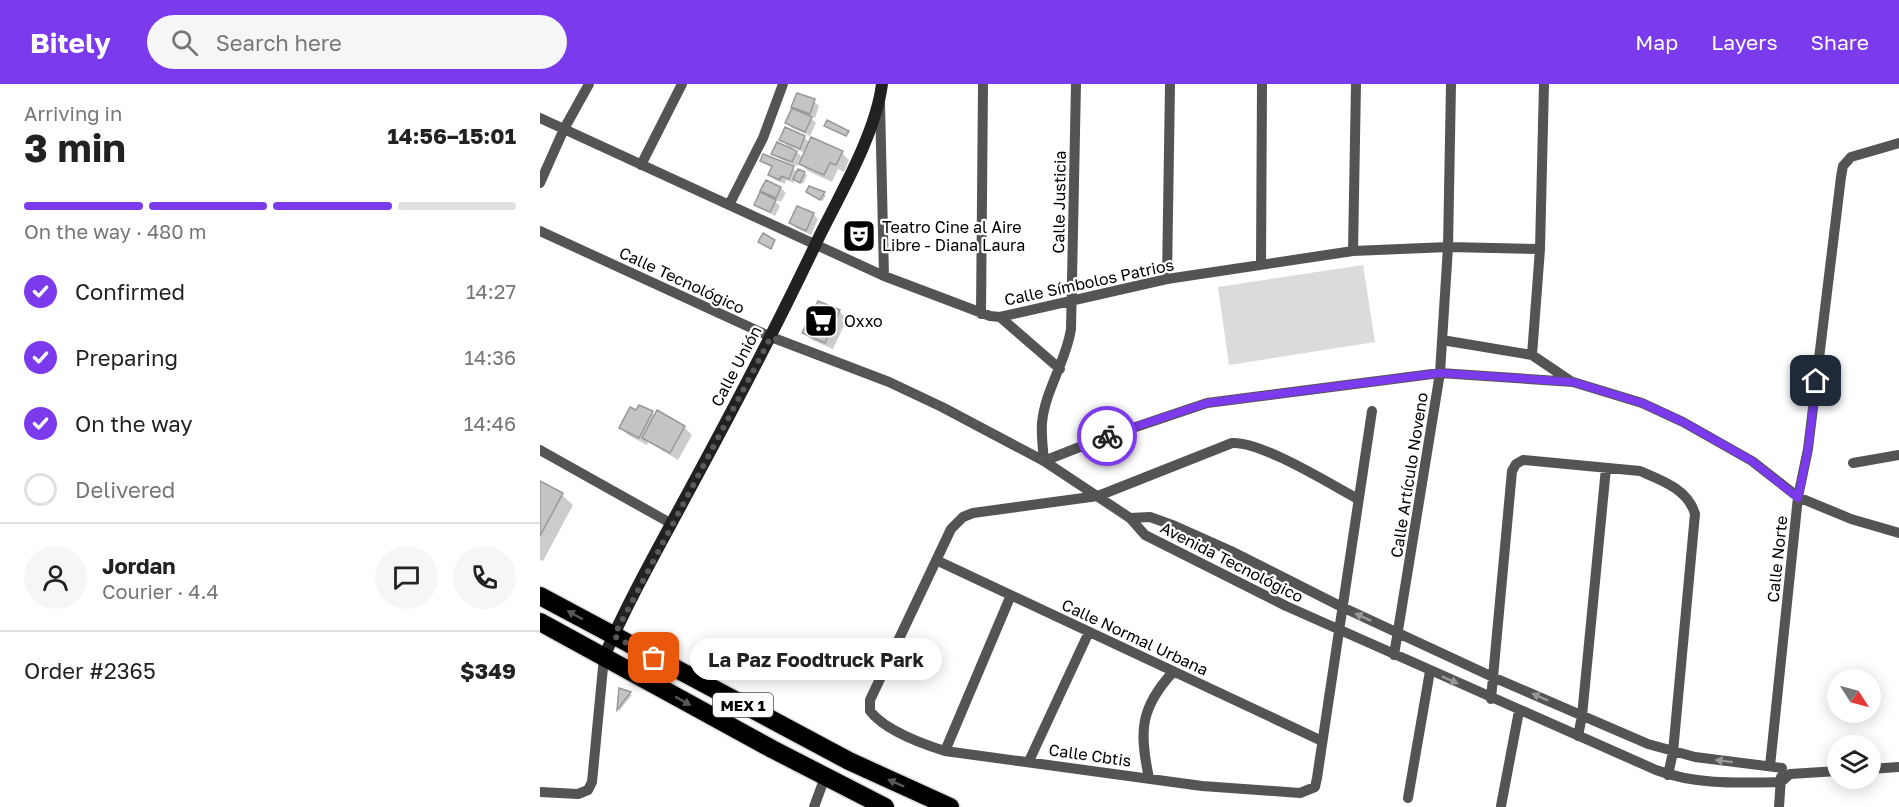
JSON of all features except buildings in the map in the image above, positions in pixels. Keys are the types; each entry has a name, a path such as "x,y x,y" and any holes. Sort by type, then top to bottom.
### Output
{"highway":[{"name":"MEX 1","path":"540,596 849,761 950,807"},
{"name":"MEX 1","path":"540,622 873,805"}],"street":[{"path":"540,183 564,129 589,84"},
{"path":"642,165 682,84"},
{"path":"729,205 763,138 783,84"},
{"name":"Calle Unión","path":"604,657 771,337 872,124 882,84"},
{"path":"981,314 983,84"},
{"name":"Calle Justicia","path":"1044,460 1042,423 1048,399 1068,348 1073,300 1076,84"},
{"path":"1167,279 1170,84"},
{"path":"1261,266 1262,84"},
{"path":"1353,251 1356,84"},
{"name":"Calle Artículo Noveno","path":"1394,655 1440,373 1448,247 1451,84"},
{"path":"1532,354 1540,249 1544,84"},
{"path":"880,99 884,276"},
{"name":"Calle Símbolos Patrios","path":"540,118 884,276 981,314 1000,317 1167,279 1353,251 1448,247 1540,249"},
{"name":"Calle Norte","path":"1779,807 1798,498 1808,449 1843,166 1851,158 1898,145"},
{"name":"Calle Tecnológico","path":"540,231 771,337 889,382 981,426 1044,460 1130,518"},
{"path":"1000,317 1060,369"},
{"path":"1442,340 1532,354 1573,382"},
{"path":"1044,460 1100,438 1207,403 1440,373 1573,382 1642,403 1683,422 1752,461 1798,498 1851,519 1899,533"},
{"path":"1322,741 1372,411"},
{"path":"936,560 951,528 963,517 973,513 1098,496 1232,443 1264,450 1358,499"},
{"path":"540,450 672,524"},
{"path":"1853,463 1899,455"},
{"path":"1491,699 1495,678 1512,471 1516,464 1523,460 1640,471 1657,478 1687,497 1693,505 1695,514 1668,775"},
{"path":"1578,736 1582,716 1606,468"},
{"name":"Avenida Tecnológico","path":"1130,518 1150,517 1231,550 1342,607 1495,678 1672,752 1695,758 1780,770 1827,771"},
{"name":"Avenida Tecnológico","path":"1130,518 1145,535 1165,546 1339,631 1668,775 1705,782 1781,782"},
{"name":"Calle Normal Urbana","path":"936,560 1322,741"},
{"name":"Calle Cbtis","path":"936,560 870,700 870,711 885,725 945,751 1202,786 1300,793 1315,787 1322,741"},
{"path":"945,751 1011,595"},
{"path":"1029,761 1089,632"},
{"path":"540,792 578,794 588,790 592,782 604,657"},
{"path":"1408,798 1430,671"},
{"path":"1149,778 1143,748 1143,729 1147,712 1158,689 1173,672"},
{"path":"1501,806 1520,711"},
{"path":"1881,768 1899,767"},
{"path":"814,807 825,777"}],"shaded area":[{"path":"1363,265 1375,342 1229,365 1218,287"}],"way so far":[{"path":"654,658 614,636 771,337 889,382 981,426 1044,460 1107,436"}],"place":[{"name":"Teatro Cine al Aire Libre - Diana Laura","path":"859,236"},
{"name":"Oxxo","path":"821,321"},
{"name":"La Paz Foodtruck Park","path":"654,658"}],"route":[{"path":"1107,436 1207,403 1440,373 1573,382 1642,403 1720,441 1752,461 1798,498 1808,449 1816,381"}]}
